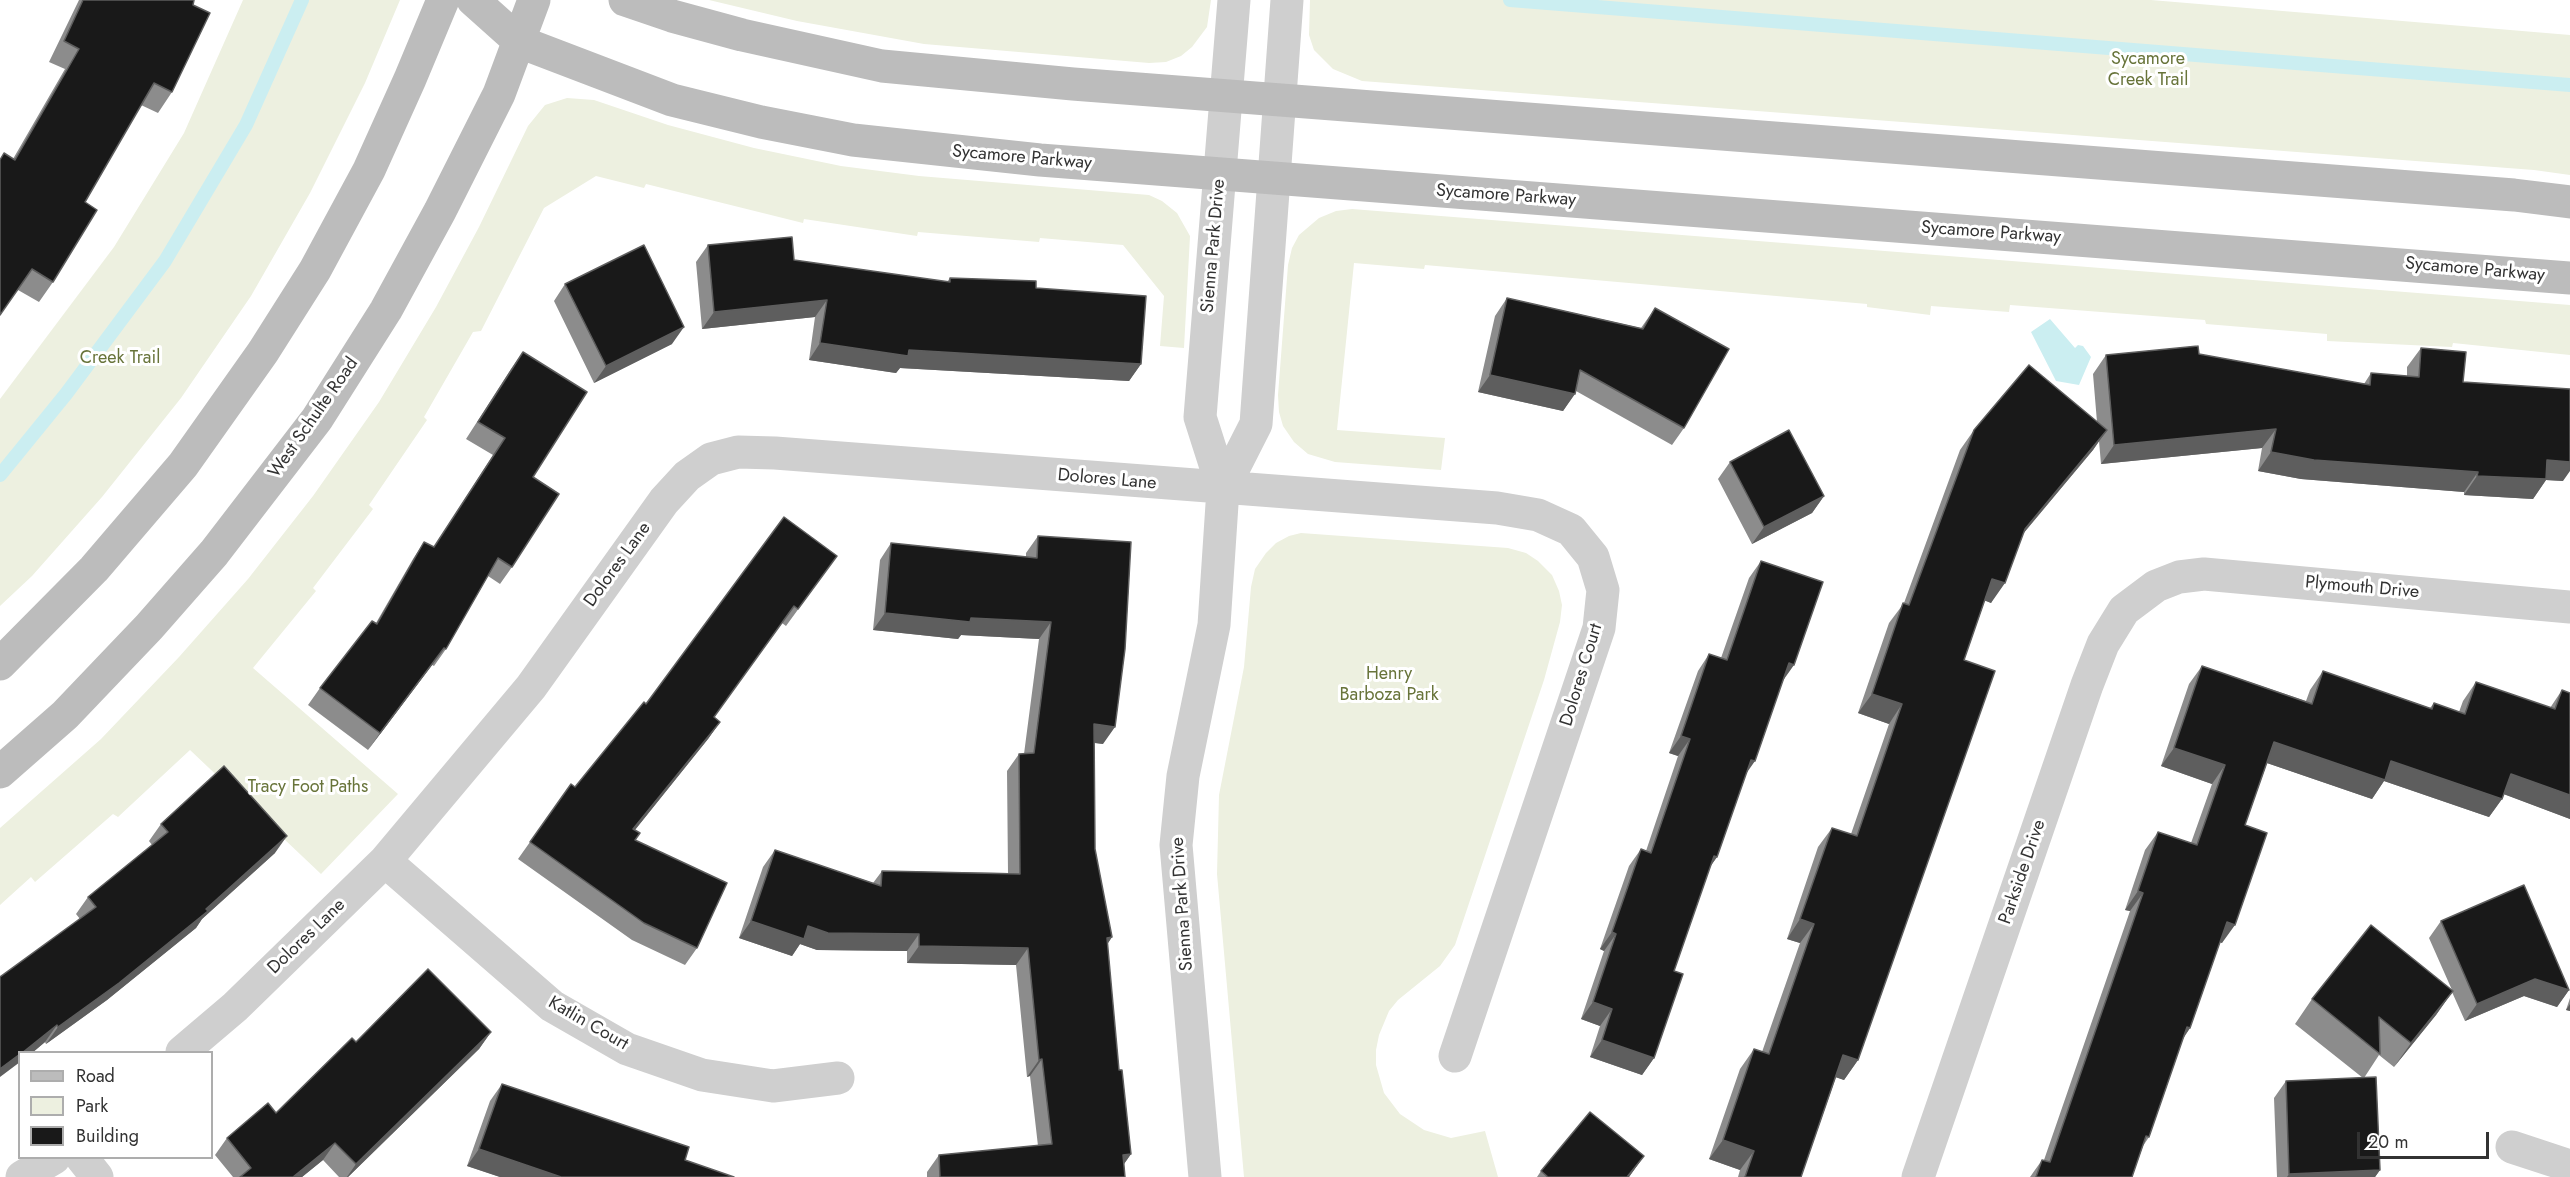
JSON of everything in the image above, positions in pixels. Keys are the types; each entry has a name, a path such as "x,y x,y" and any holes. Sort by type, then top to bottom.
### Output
{"main road":[{"path":"0,664 94,569 183,465 263,352 315,270 369,170 443,0"},
{"name":"Sycamore Parkway","path":"473,0 520,42 672,100 761,122 853,140 956,153 2570,278"},
{"name":"West Schulte Road","path":"0,772 65,715 149,627 214,553 318,419 386,310 440,211 499,94 534,0"},
{"path":"625,0 672,16 742,35 882,66 1062,83 2514,195 2570,202"}],"street":[{"name":"Sienna Park Drive","path":"1205,1177 1176,846 1183,776 1214,626 1223,489 1200,417 1234,0"},
{"name":"Sienna Park Drive","path":"1223,489 1256,424 1287,0"},
{"name":"Dolores Lane","path":"184,1051 235,1007 385,861 531,687 664,501 687,476 711,459 738,452 775,453 1223,489"},
{"name":"Dolores Court","path":"1223,489 1497,508 1538,515 1571,530 1593,557 1603,590 1599,628 1455,1056"},
{"name":"Plymouth Drive","path":"2156,586 2179,577 2204,574 2570,607"},
{"name":"Parkside Drive","path":"1918,1177 2103,644 2124,610 2156,586"},
{"name":"Katlin Court","path":"385,861 552,1006 627,1049 702,1075 773,1086 838,1078"},
{"path":"2512,1147 2570,1167"},
{"path":"22,1177 52,1159"},
{"path":"83,1159 97,1177"}],"green space":[{"name":"Creek Trail","path":"243,0 400,0 365,83 310,193 251,296 181,398 102,497 32,576 0,606 0,399 114,247 184,133"},
{"path":"709,0 1211,0 1207,27 1192,47 1181,56 1166,62 1149,63 924,44 797,21"},
{"name":"Sycamore Creek Trail","path":"1310,0 2151,0 2570,35 2570,175 2534,170 1362,81 1333,69 1314,50 1309,35"},
{"name":"Tracy Foot Paths","path":"567,98 594,100 668,125 754,148 841,166 919,176 1149,195 1162,201 1177,213 1190,236 1184,348 1160,346 1164,296 1123,245 1040,238 1039,242 918,232 917,236 804,219 803,223 646,184 644,188 596,176 544,208 481,331 473,332 424,417 427,420 369,505 373,509 313,588 316,591 253,668 398,794 321,874 190,750 118,817 113,814 35,882 31,877 0,905 0,828 101,739 179,657 248,579 313,496 379,402 436,307 479,227 528,126 545,105"},
{"path":"1352,209 2570,305 2570,355 2453,343 2452,347 2327,341 2327,334 2206,324 2205,320 2010,305 2009,312 1931,306 1930,315 1867,307 1867,304 1425,265 1424,269 1354,263 1337,430 1445,438 1441,470 1335,462 1308,454 1294,442 1283,426 1278,395 1288,265 1292,248 1299,235 1319,218 1336,211"},
{"name":"Henry Barboza Park","path":"1301,533 1508,548 1526,553 1538,561 1552,575 1559,591 1562,605 1560,622 1544,680 1455,945 1440,966 1398,1000 1389,1011 1379,1035 1376,1050 1376,1065 1384,1093 1400,1114 1424,1130 1451,1138 1485,1131 1498,1177 1244,1177 1217,874 1219,795 1244,667 1251,587 1255,569 1276,543"}],"water":[{"path":"2050,319 2075,348 2078,345 2083,346 2091,357 2079,385 2056,381 2031,332"}],"building":[{"path":"83,0 194,0 193,5 210,13 172,92 154,83 85,202 97,210 53,282 32,269 0,315 0,160 4,153 15,160 79,49 64,41"},
{"path":"792,237 794,260 950,282 950,278 1036,281 1036,288 1146,296 1141,364 909,350 908,356 820,343 827,300 714,312 708,245"},
{"path":"644,245 684,327 606,366 565,284"},
{"path":"1507,298 1643,329 1655,308 1729,349 1684,428 1580,370 1575,394 1490,375"},
{"path":"2198,346 2199,354 2370,385 2371,373 2419,377 2421,348 2466,352 2463,382 2570,389 2570,462 2547,460 2546,479 2477,476 2478,472 2314,460 2271,452 2276,429 2114,445 2106,355"},
{"path":"523,352 587,392 533,477 559,494 512,567 498,558 446,649 444,648 380,733 320,688 372,621 377,624 424,542 434,547 505,438 478,422"},
{"path":"2029,365 2107,430 2025,529 2005,583 1992,579 1964,660 1995,671 1858,1060 1843,1055 1801,1177 1745,1177 1754,1151 1723,1140 1754,1049 1769,1054 1814,924 1800,919 1832,828 1857,836 1902,704 1872,694 1903,603 1909,605 1974,430"},
{"path":"1789,430 1824,496 1764,527 1730,462"},
{"path":"784,517 837,556 798,609 794,606 714,717 720,722 633,829 640,833 635,840 727,883 697,948 644,923 530,842 571,784 575,787 644,702 646,704"},
{"path":"1038,536 1131,542 1125,649 1115,727 1094,724 1095,849 1112,937 1107,938 1119,1070 1122,1070 1131,1154 1123,1155 1125,1177 940,1177 939,1155 1052,1144 1042,1059 1039,1060 1028,948 919,946 919,934 828,933 808,926 804,939 751,921 775,850 881,886 882,871 1020,874 1019,754 1034,753 1051,622 971,618 970,622 885,613 891,543 1037,558"},
{"path":"1761,561 1823,582 1794,665 1789,663 1755,761 1751,760 1717,857 1714,856 1674,971 1683,974 1654,1058 1602,1040 1612,1009 1593,1002 1616,934 1612,932 1641,849 1651,853 1690,739 1681,736 1709,654 1727,660"},
{"path":"2202,666 2312,704 2323,671 2432,709 2434,703 2465,714 2476,682 2555,709 2562,690 2570,693 2570,795 2511,774 2502,799 2391,761 2385,780 2274,742 2245,825 2267,833 2235,925 2227,922 2190,1028 2187,1027 2149,1137 2146,1136 2132,1177 2036,1177 2042,1160 2050,1162 2143,893 2138,891 2158,832 2197,845 2225,765 2174,748"},
{"path":"224,766 287,836 206,909 208,911 119,983 58,1027 57,1025 24,1051 18,1051 18,1056 0,1069 0,977 96,907 88,897 168,832 161,824"},
{"path":"2524,885 2569,990 2535,979 2477,1004 2441,921"},
{"path":"2371,925 2453,991 2411,1043 2379,1017 2380,1054 2312,999"},
{"path":"428,969 491,1032 356,1164 335,1143 293,1177 240,1177 251,1168 227,1138 268,1103 276,1113 352,1038 356,1042"},
{"path":"2376,1077 2380,1170 2289,1174 2286,1081"},
{"path":"502,1084 689,1147 685,1160 734,1177 561,1177 479,1149"},
{"path":"1590,1112 1644,1156 1627,1177 1548,1177 1541,1171"}],"waterway":[{"path":"0,475 66,394 165,261 246,125 302,0"},
{"path":"1510,0 2570,85"}]}
